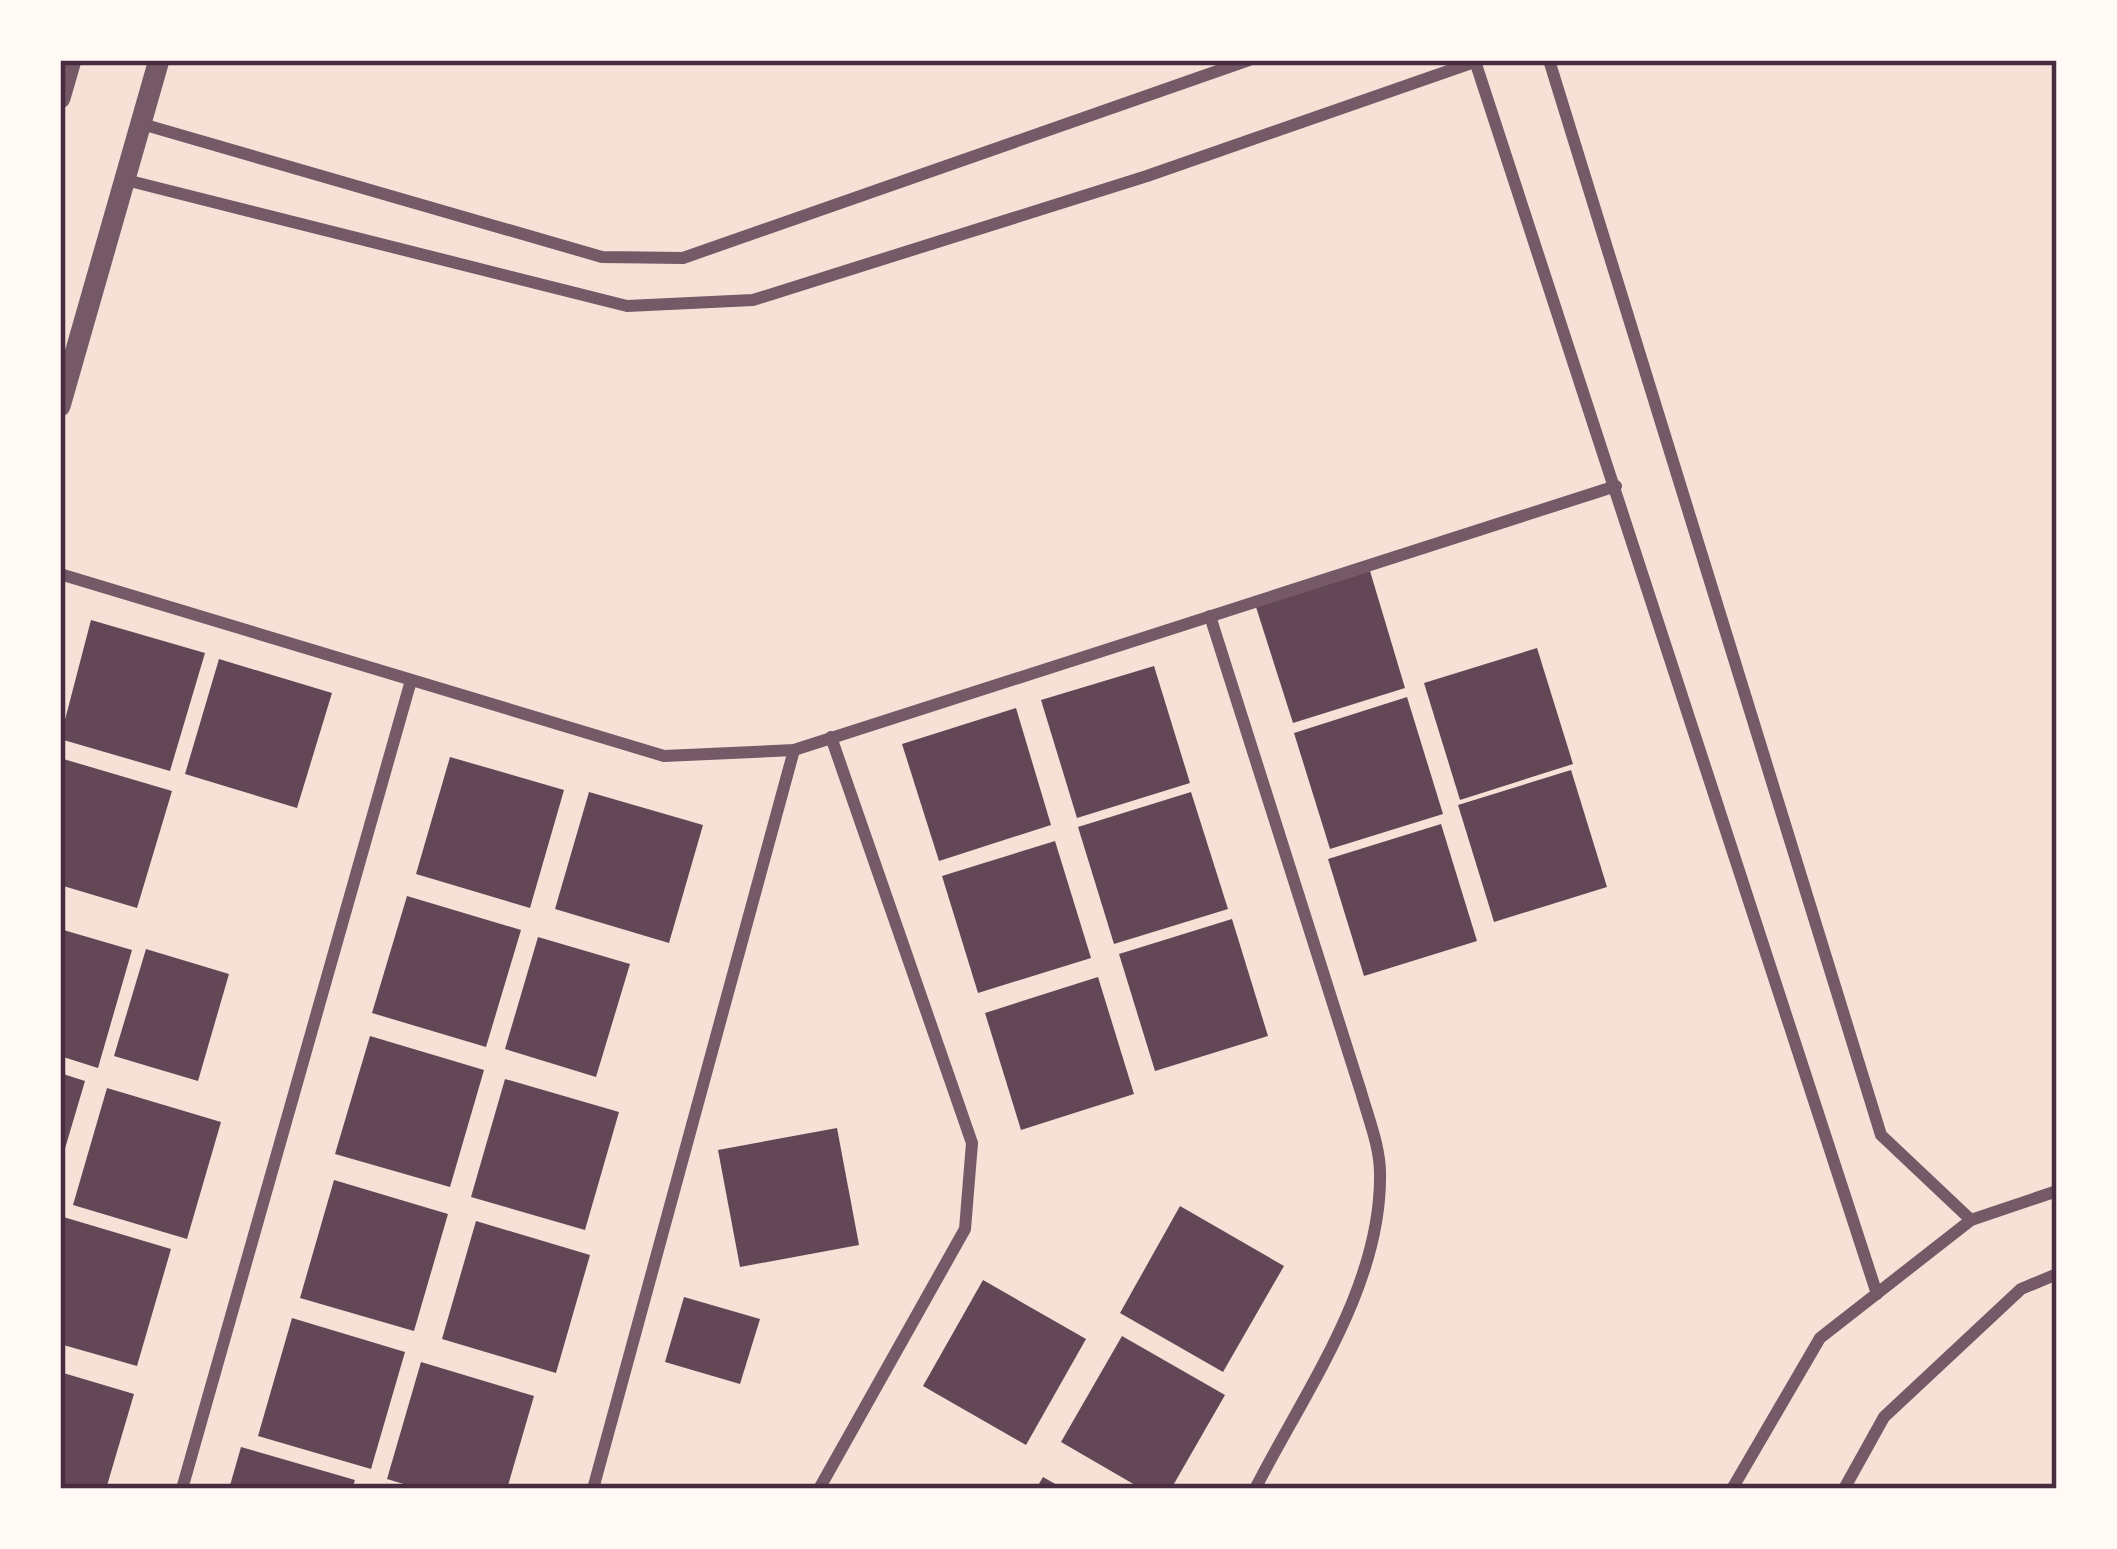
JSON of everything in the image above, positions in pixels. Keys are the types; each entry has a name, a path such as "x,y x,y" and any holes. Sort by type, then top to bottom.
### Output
{"street":[{"path":"60,98 71,60"},
{"path":"60,406 159,60"},
{"path":"142,124 602,257 683,258 1249,60"},
{"path":"1549,60 1881,1135 1971,1220"},
{"path":"126,180 626,306 753,300 1147,176 1477,62 1877,1294"},
{"path":"60,574 410,684 664,757 794,750 1616,486"},
{"path":"1210,616 1361,1092 1381,1169 1376,1244 1255,1489"},
{"path":"182,1489 410,684"},
{"path":"819,1489 965,1229 972,1143 831,737"},
{"path":"593,1489 794,750"},
{"path":"1732,1489 1820,1338 1971,1220 2057,1191"},
{"path":"1844,1489 1885,1418 2021,1288 2057,1274"}],"building":[{"path":"1370,571 1405,688 1293,723 1256,607"},
{"path":"91,620 205,653 170,771 60,739"},
{"path":"1537,648 1573,764 1460,800 1424,683"},
{"path":"219,659 332,693 297,808 185,774"},
{"path":"1154,666 1190,783 1077,818 1041,700"},
{"path":"1407,697 1443,814 1330,849 1294,733"},
{"path":"1016,708 1051,825 939,861 902,744"},
{"path":"450,757 564,790 530,908 416,874"},
{"path":"60,758 172,791 137,908 60,885"},
{"path":"1571,770 1607,887 1494,922 1458,805"},
{"path":"589,792 703,825 669,943 555,909"},
{"path":"1191,792 1228,909 1114,944 1078,827"},
{"path":"1441,824 1477,941 1364,976 1328,859"},
{"path":"1055,841 1091,958 978,993 942,876"},
{"path":"407,896 521,930 486,1047 372,1013"},
{"path":"1232,919 1268,1036 1155,1071 1119,954"},
{"path":"60,929 132,950 98,1068 60,1056"},
{"path":"538,937 630,964 596,1077 505,1049"},
{"path":"146,949 229,974 198,1081 114,1056"},
{"path":"1098,977 1134,1094 1021,1130 985,1013"},
{"path":"370,1036 484,1070 450,1187 335,1154"},
{"path":"60,1073 85,1081 61,1162 60,1162"},
{"path":"505,1079 619,1112 585,1230 471,1197"},
{"path":"107,1088 221,1122 187,1239 73,1205"},
{"path":"837,1128 859,1245 740,1267 718,1150"},
{"path":"334,1180 448,1214 414,1331 300,1298"},
{"path":"1180,1206 1284,1266 1223,1372 1120,1313"},
{"path":"60,1216 171,1249 137,1366 60,1344"},
{"path":"476,1221 590,1255 556,1373 442,1339"},
{"path":"983,1280 1086,1339 1026,1445 923,1386"},
{"path":"684,1297 760,1319 740,1384 665,1362"},
{"path":"292,1318 405,1352 371,1469 258,1436"},
{"path":"1122,1336 1225,1395 1171,1489 1142,1489 1061,1442"},
{"path":"421,1362 534,1396 507,1489 420,1489 387,1479"},
{"path":"60,1372 134,1394 106,1489 60,1489"},
{"path":"241,1447 355,1480 352,1489 229,1489"},
{"path":"1043,1477 1064,1489 1036,1489"}]}
